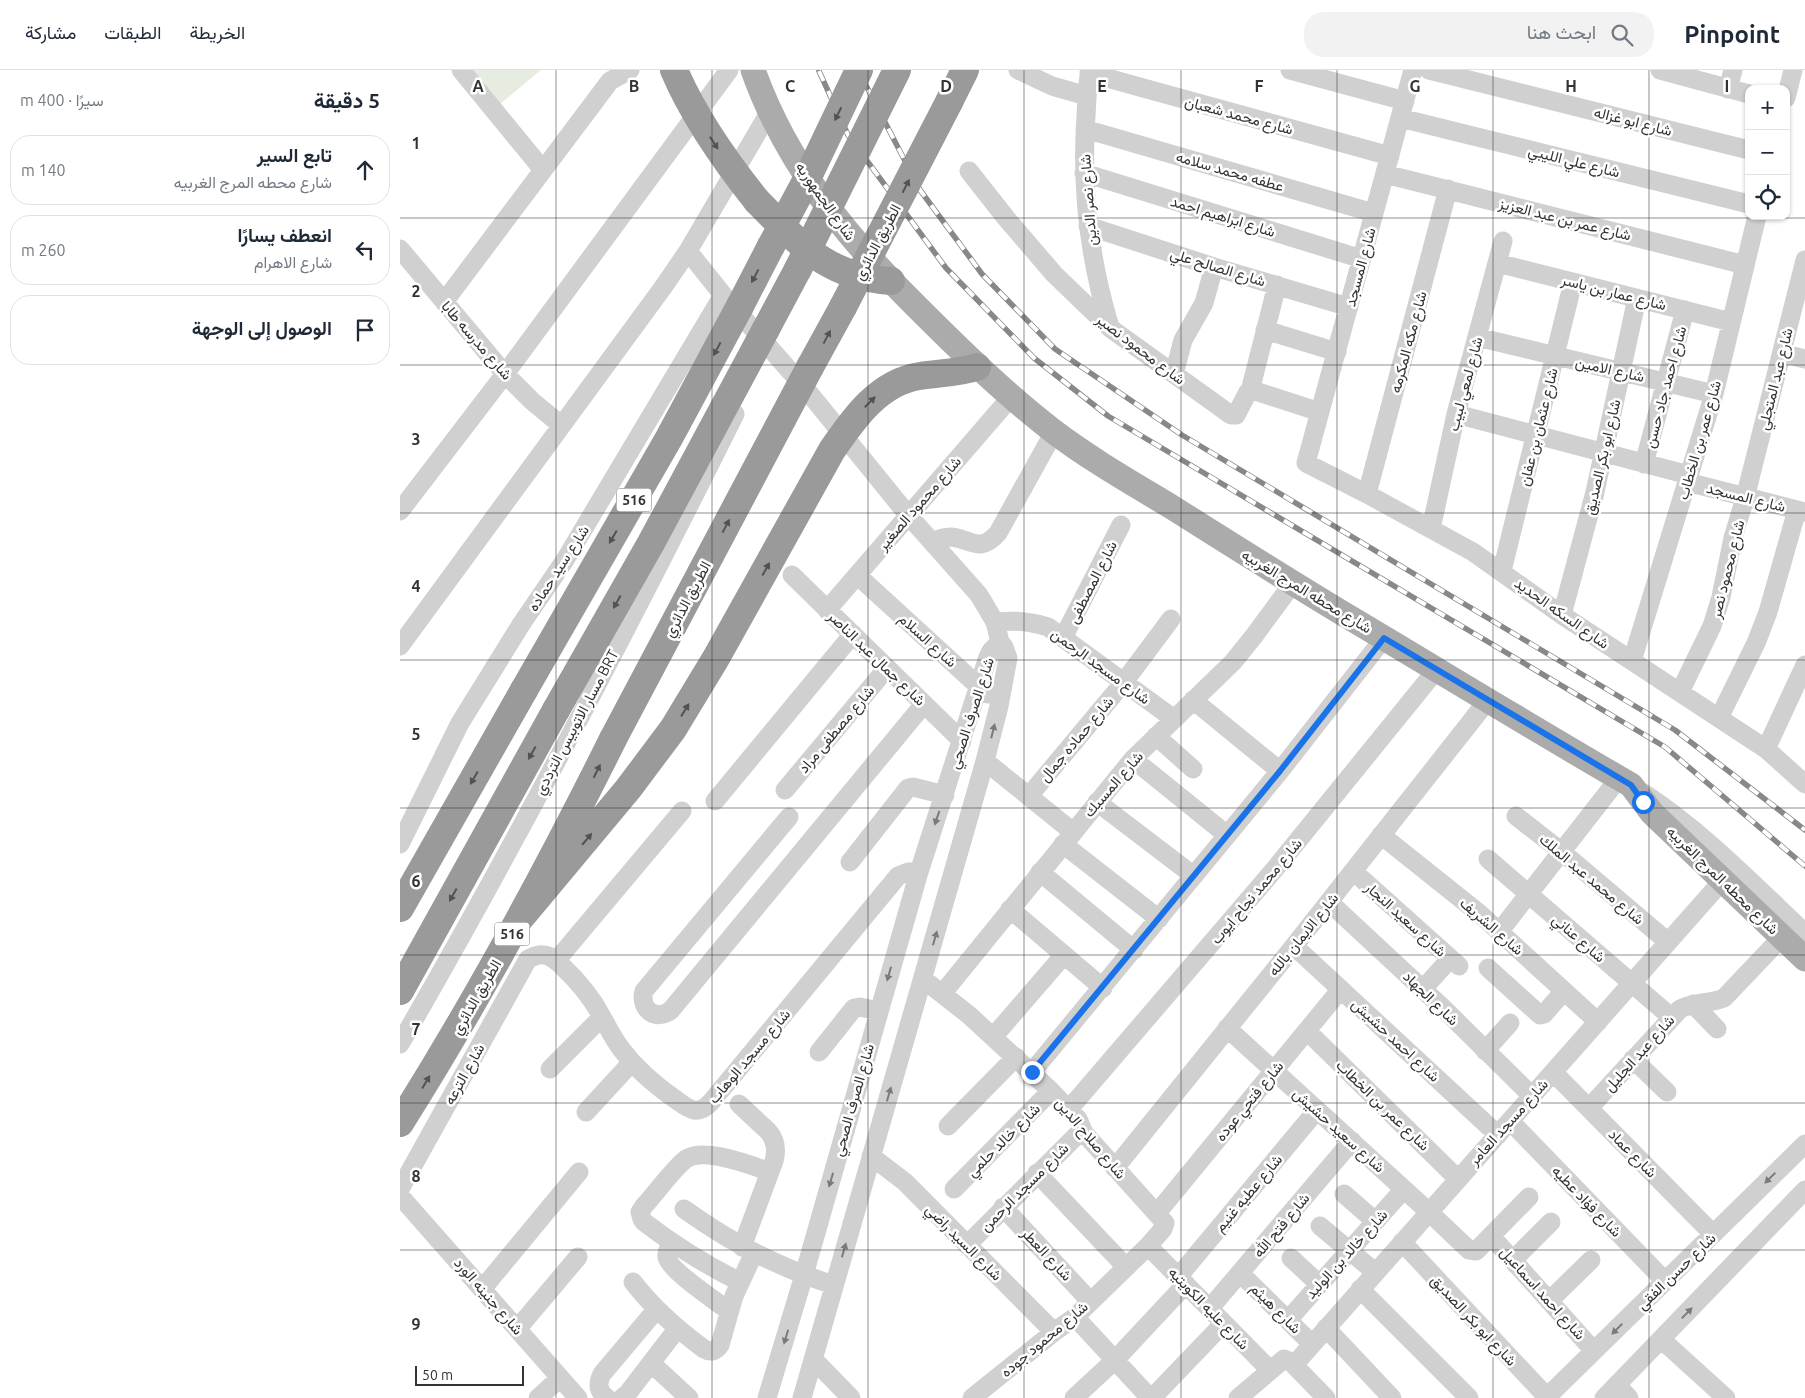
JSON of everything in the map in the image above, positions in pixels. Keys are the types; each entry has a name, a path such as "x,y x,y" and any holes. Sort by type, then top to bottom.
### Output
{"highway":[{"path":"674,70 705,128 732,170 757,201 802,246 828,265 858,277 890,281"},
{"name":"516","path":"400,908 669,438 806,181 859,70"},
{"name":"516","path":"400,991 651,543 785,295 897,70"},
{"name":"الطريق الدائري","path":"400,1123 454,1035 522,916 613,739 884,229 965,70"},
{"path":"522,916 628,789 673,729 716,658 842,434 866,406 880,393 896,383 918,376 977,367"}],"main road":[{"name":"شارع الجمهوريه","path":"753,70 770,111 800,166 827,207 857,245 890,281 977,367 1011,397"},
{"name":"شارع محطه المرج الغربيه","path":"1011,397 1054,432 1109,469 1293,584 1625,782 1652,813 1723,880 1794,935 1805,959"}],"street":[{"path":"461,70 543,170"},
{"path":"444,302 610,81 630,70"},
{"path":"404,498 505,374 729,70"},
{"path":"779,325 908,70"},
{"path":"1018,70 1052,86 1087,96"},
{"name":"شارع علي الليبي","path":"1290,70 1402,110 1745,203"},
{"name":"شارع المسجد","path":"1306,463 1413,70"},
{"name":"شارع ابو غزاله","path":"1429,70 1745,149"},
{"path":"1728,88 1733,70"},
{"path":"1790,85 1794,70"},
{"path":"1669,71 1745,93"},
{"name":"شارع نصر الدين","path":"1089,72 1084,173 1088,226 1094,268 1110,328"},
{"name":"شارع محمد شعبان","path":"1089,72 1387,165"},
{"path":"402,640 664,286 688,250 770,111"},
{"name":"عطفه محمد سلامه","path":"1085,129 1374,213"},
{"name":"شارع عمر بن عبد العزيز","path":"1387,165 1448,189 1745,265"},
{"name":"شارع محمود نصير","path":"969,172 1054,274 1110,328 1233,416 1250,390"},
{"name":"شارع ابراهيم احمد","path":"1084,173 1362,259"},
{"name":"شارع مكه المكرمه","path":"1367,494 1448,189"},
{"name":"شارع عمر بن الخطاب","path":"1632,661 1714,394 1756,220"},
{"name":"شارع الصالح علي","path":"1088,226 1214,267 1349,307"},
{"name":"شارع لمعي لبيب","path":"1431,529 1456,414 1503,241"},
{"name":"شارع مدرسه طابا","path":"400,249 505,374 532,401 561,425"},
{"path":"688,250 723,295 800,382 908,515 979,595 995,622 1000,642"},
{"name":"شارع عبد المتجلي","path":"1746,498 1805,260"},
{"name":"شارع عمار بن ياسر","path":"1497,262 1731,322"},
{"path":"1174,374 1184,340 1204,303 1214,267"},
{"name":"شارع عثمان بن عفان","path":"1502,571 1574,282"},
{"path":"1277,285 1250,390 1320,412"},
{"name":"شارع سيد حماده","path":"400,844 404,821 464,716 522,623 566,560 723,295"},
{"name":"شارع ابو بكر الصديق","path":"1562,615 1595,492 1637,298"},
{"name":"شارع احمد جاد حسن","path":"1644,464 1685,310"},
{"path":"1265,330 1337,352"},
{"name":"شارع الامين","path":"1477,337 1714,394"},
{"path":"1782,353 1805,359"},
{"name":"مسار الاتوبيس الترددي BRT","path":"400,1044 470,923 600,679 660,565 744,396"},
{"name":"شارع محمود الصغير","path":"827,610 1011,397"},
{"path":"1456,414 1644,464 1688,479"},
{"path":"932,542 952,537 969,543 979,544 993,538 998,533 1054,432"},
{"name":"شارع السكه الحديد","path":"1306,463 1473,552 1562,615 1766,749 1805,784"},
{"name":"شارع المسجد","path":"1688,479 1746,498 1801,511"},
{"name":"شارع محمود نصر","path":"1680,692 1712,626 1721,597 1733,538 1746,498"},
{"path":"1719,718 1756,644 1801,511"},
{"name":"شارع المصطفى","path":"1063,638 1121,525"},
{"name":"شارع جمال عبد الناصر","path":"792,575 962,742"},
{"name":"شارع السلام","path":"856,575 999,706"},
{"name":"شارع المسبك","path":"942,994 1133,759 1238,655 1293,584"},
{"name":"شارع حماده جمال","path":"1029,796 1124,682 1172,619"},
{"name":"شارع مسجد الرحمن","path":"995,622 1013,620 1033,622 1048,627 1174,719"},
{"path":"715,801 852,634"},
{"path":"1032,1072 1280,771 1384,638"},
{"name":"شارع الصرف الصحي","path":"767,1398 919,872 988,657 1000,642 1007,652 1008,665 985,761 802,1398"},
{"path":"1766,749 1805,665"},
{"name":"شارع مصطفى مراد","path":"785,790 887,668"},
{"name":"شارع محمد نجاح ايوب","path":"1070,1108 1268,877 1437,670"},
{"path":"1193,700 1280,771"},
{"name":"شارع الايمان بالله","path":"1115,1168 1294,946 1488,700"},
{"path":"789,818 644,991 643,1001 647,1010 656,1015 662,1015 671,1010 924,704"},
{"path":"1156,736 1193,768"},
{"path":"1133,759 1227,835"},
{"path":"985,761 1029,796 1068,838 1159,919"},
{"path":"1500,932 1562,852 1625,782 1665,807 1720,852 1794,935 1724,998 1692,1004"},
{"path":"850,862 908,788 913,787 945,795"},
{"path":"1097,802 1194,876"},
{"path":"556,961 682,811"},
{"name":"شارع محمد عبد الملك","path":"1516,816 1562,852 1668,942"},
{"name":"شارع الشريف","path":"1381,835 1480,914 1598,1022"},
{"name":"شارع عناني","path":"1488,859 1671,1017"},
{"name":"شارع سعيد النجار","path":"1353,871 1455,963 1422,990"},
{"name":"شارع مسجد الوهاب","path":"556,961 582,987 602,1017 610,1034 632,1062 663,1091 690,1109 698,1111 706,1108 898,876 908,872 919,872"},
{"path":"1040,872 1134,950"},
{"name":"شارع مسجد العامر","path":"1294,1365 1723,880"},
{"name":"شارع الجهاد","path":"1329,902 1532,1096"},
{"path":"1010,909 1103,988"},
{"name":"شارع احمد حشيش","path":"1294,946 1341,990 1504,1128"},
{"name":"شارع الترعه","path":"400,1189 528,959 543,955 556,961"},
{"path":"994,1036 1064,955"},
{"path":"1488,968 1540,1015 1544,1014 1564,991"},
{"name":"شارع صلاح الدين","path":"923,979 994,1036 1070,1108 1081,1122 1082,1130 1157,1213"},
{"name":"شارع فتحي عوده","path":"1157,1213 1341,990"},
{"path":"1692,1004 1717,1029"},
{"name":"شارع عبد الجليل","path":"1589,1108 1671,1017 1680,1009 1692,1004"},
{"path":"819,1052 854,1008 860,1007 878,1011"},
{"path":"550,1069 602,1017"},
{"path":"1485,1050 1510,1023"},
{"name":"شارع سعيد حشيش","path":"1227,1028 1404,1188 1469,1250 1476,1251 1491,1236"},
{"name":"شارع عمر بن الخطاب","path":"1307,1031 1458,1179"},
{"path":"948,1126 1016,1057"},
{"path":"1633,1059 1667,1092"},
{"path":"586,1112 632,1062"},
{"name":"شارع عماد","path":"1553,1072 1713,1234"},
{"name":"شارع خالد حلمي","path":"954,1189 1051,1091"},
{"path":"632,1282 656,1310 677,1329 704,1349 711,1352 720,1345 776,1155 772,1136 739,1104"},
{"name":"شارع عطيه غنيم","path":"1074,1398 1115,1360 1182,1280 1317,1110"},
{"name":"شارع فؤاد عطيه","path":"1504,1128 1665,1281"},
{"name":"شارع مسجد الرحمن","path":"967,1245 1082,1130"},
{"name":"شارع فتح الله","path":"1210,1308 1352,1141"},
{"name":"شارع حسن الفقي","path":"1547,1397 1805,1144"},
{"path":"740,1282 694,1257 673,1243 644,1222 640,1212 686,1159 698,1155 738,1161 770,1172"},
{"name":"شارع السيد راضي","path":"871,1156 905,1182 1054,1332"},
{"path":"482,1288 579,1172"},
{"path":"1037,1173 1126,1267"},
{"name":"شارع خالد بن الوليد","path":"1288,1320 1404,1188"},
{"path":"1617,1394 1662,1340 1805,1190"},
{"path":"1344,1194 1375,1221"},
{"name":"شارع جنينه الورد","path":"400,1196 578,1398"},
{"path":"1491,1236 1529,1197"},
{"name":"شارع العطر","path":"1003,1207 1090,1301"},
{"path":"684,1209 748,1250 804,1275 834,1284"},
{"path":"1148,1246 1165,1226 1164,1220 1157,1213"},
{"path":"1513,1260 1551,1222"},
{"path":"1320,1226 1375,1272"},
{"name":"شارع احمد اسماعيل","path":"1491,1236 1594,1350"},
{"name":"شارع ابو بكر الصديق","path":"1402,1242 1547,1397"},
{"path":"673,1243 667,1250 666,1255 670,1264 688,1281 729,1311"},
{"name":"شارع عليه الكويتيه","path":"1148,1246 1270,1370"},
{"name":"شارع محمود جوده","path":"982,1395 1054,1332 1075,1317 1148,1246"},
{"path":"518,1328 578,1257"},
{"path":"1292,1258 1319,1284"},
{"path":"1549,1301 1591,1260"},
{"name":"شارع هيثم","path":"1240,1273 1312,1344"},
{"path":"1360,1290 1469,1398"},
{"path":"607,1398 601,1392 599,1386 602,1374 656,1310"},
{"path":"1075,1317 1151,1398 1224,1323"},
{"path":"1326,1328 1392,1398"},
{"path":"622,1398 628,1393 677,1329"},
{"path":"1662,1340 1726,1398"},
{"path":"813,1359 851,1398"},
{"path":"1238,1398 1284,1359 1289,1360 1323,1397"},
{"path":"651,1363 689,1398"},
{"path":"538,1398 560,1378"}],"shaded area":[{"path":"470,70 541,70 499,105"}],"railway":[{"path":"858,70 920,190 982,274 1055,349 1182,435 1675,730 1805,830"},
{"path":"819,71 848,135 946,268 1034,358 1108,416 1665,747 1805,866"}],"route":[{"path":"1032,1072 1280,771 1384,638 1631,785 1643,802"}]}
